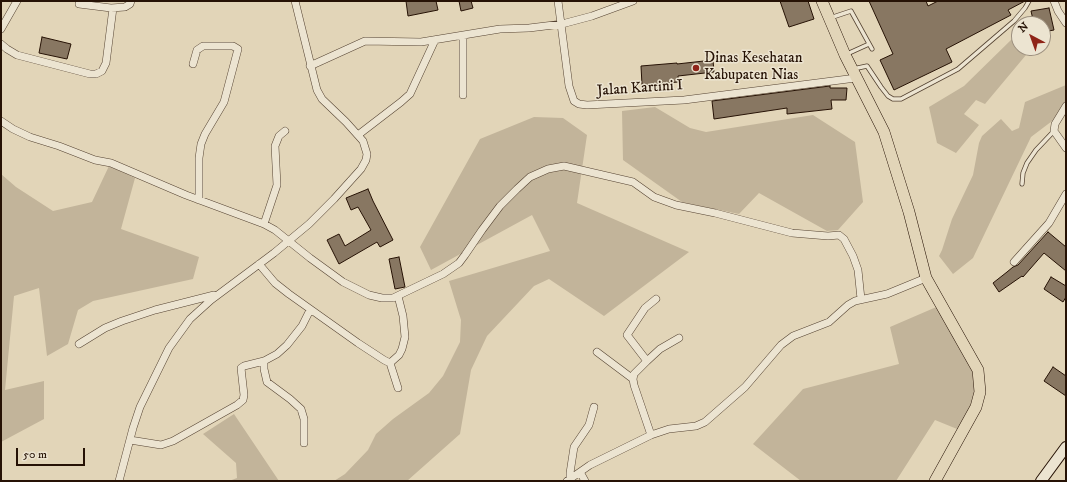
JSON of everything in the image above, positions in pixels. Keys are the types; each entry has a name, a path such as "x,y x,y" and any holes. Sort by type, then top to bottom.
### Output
{"main road":[{"path":"822,1 845,55 884,132 909,212 926,278 978,370 980,392 976,407 935,481"}],"street":[{"path":"2,26 17,1"},
{"path":"79,4 112,8 125,7 130,4 131,1"},
{"path":"119,481 140,407 169,348 190,319 218,294 289,241 334,199 361,170 366,160 367,154 363,141 322,99 317,90 295,1"},
{"name":"Jalan Kartini I","path":"558,1 569,86 574,101 579,104 587,105 684,100 854,73"},
{"path":"310,66 365,41 421,42 500,29 529,28 562,24 592,16 633,1"},
{"path":"1054,1 1058,11 1066,23"},
{"path":"1,44 7,50 17,55 90,74 96,74 102,71 106,62 112,8"},
{"path":"463,36 463,95"},
{"path":"358,135 410,94 435,40"},
{"path":"193,64 197,50 203,46 233,46 238,49 224,102 201,144 199,158 199,200"},
{"path":"1066,106 1055,124 1054,131 1066,148"},
{"path":"1,121 13,129 30,137 95,160 111,163 199,200 264,224 275,230 343,282 369,295 382,298 393,298 398,296 443,274 459,263 500,206 530,177 548,169 564,166 633,182 654,197 676,205 792,233 828,236 839,235 844,239 853,256 858,270 862,299"},
{"path":"264,224 277,185 277,161 275,146 279,136 285,130"},
{"path":"1014,262 1051,221 1066,194"},
{"path":"259,264 275,283 310,310 377,356 390,363 398,388"},
{"path":"569,480 604,458 651,435 669,429 696,426 706,422 745,387 781,345 793,336 829,322 848,305 862,299 887,294 926,278"},
{"path":"79,344 105,328 122,321 155,310 218,294"},
{"path":"390,363 399,355 404,337 403,316 398,296"},
{"path":"647,360 626,335 645,308 656,299"},
{"path":"130,440 161,445 173,441 237,406 243,400 244,395 241,368 264,361 277,354 287,345 302,326 310,310"},
{"path":"651,435 634,385 634,374 660,349 679,338"},
{"path":"597,352 633,379"},
{"path":"264,361 264,374 266,382 301,409 304,419 304,443"},
{"path":"569,480 574,447 589,425 594,408"},
{"path":"1040,481 1066,447"},
{"path":"580,472 585,481"}],"lane":[{"path":"854,73 867,66 888,96 893,99 901,99 958,69 1014,21 1029,1"},
{"path":"829,18 851,11 872,49"},
{"path":"845,55 869,44"},
{"path":"1022,184 1027,163 1054,131"}],"shaded area":[{"path":"1011,40 1011,56 1025,56 985,104 976,100 964,114 979,125 956,153 937,143 929,107 964,86"},
{"path":"1066,85 1066,106 1060,115 1031,137 973,258 953,274 939,256 952,219 973,175 979,143 982,136 1001,119 1012,131 1019,128 1025,102"},
{"path":"655,107 690,128 706,132 813,115 855,142 863,202 838,230 827,231 759,193 739,214 682,202 623,160 622,111"},
{"path":"534,117 563,118 587,135 577,203 689,252 604,316 549,279 534,286 487,336 471,370 460,434 407,481 334,481 345,474 368,450 376,434 393,419 429,393 443,376 460,342 461,320 449,281 550,251 532,215 431,270 420,247 480,139"},
{"path":"109,166 135,178 121,229 199,257 193,279 93,301 78,310 68,344 47,356 39,288 14,296 5,390 44,381 44,419 1,442 1,174 16,187 53,211 92,202"},
{"path":"941,305 980,380 962,431 935,420 896,481 801,481 753,444 803,389 899,364 890,327"},
{"path":"234,414 279,481 229,481 237,478 236,463 203,434"}],"building":[{"path":"406,1 436,1 438,10 408,16"},
{"path":"459,1 471,1 473,8 461,11"},
{"path":"780,1 808,1 814,19 789,27"},
{"path":"869,1 926,1 928,6 938,1 1025,1 1008,10 1011,15 946,49 952,62 894,90 880,60 893,54"},
{"path":"1049,8 1051,16 1032,16 1031,11"},
{"path":"1051,17 1054,30 1051,31"},
{"path":"42,37 71,44 67,59 39,53"},
{"path":"713,60 714,72 678,76 678,82 642,85 641,66"},
{"path":"830,86 830,88 847,88 846,100 831,100 832,109 787,114 787,108 714,119 712,101"},
{"path":"368,189 393,240 380,247 377,242 339,264 327,240 339,234 345,246 371,230 358,207 351,210 346,198"},
{"path":"1048,232 1066,247 1066,271 1044,253 1023,277 1022,276 999,292 993,283 1013,267 1018,265"},
{"path":"399,257 405,287 395,289 389,259"},
{"path":"1051,277 1066,286 1066,297 1063,302 1044,289"},
{"path":"1053,367 1066,376 1066,396 1044,381"}],"place":[{"name":"Dinas Kesehatan Kabupaten Nias","path":"696,68"}]}
